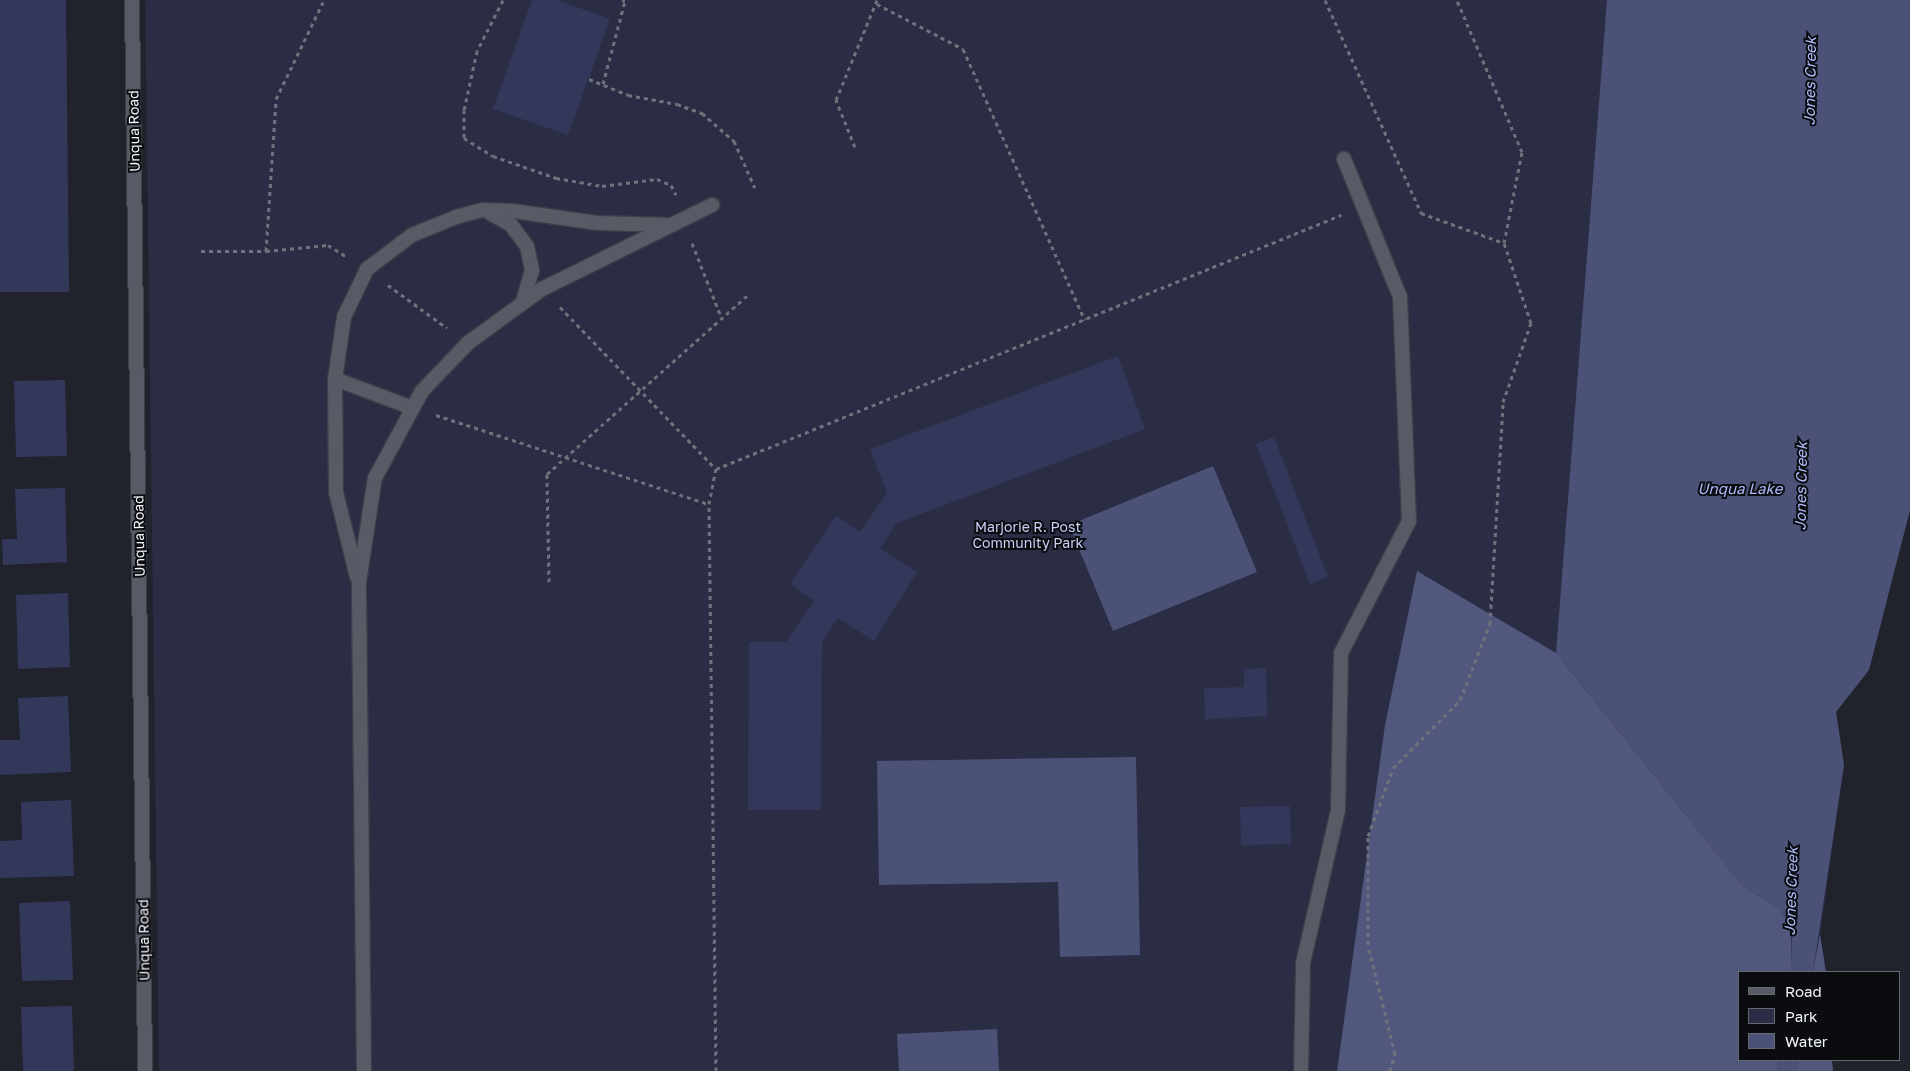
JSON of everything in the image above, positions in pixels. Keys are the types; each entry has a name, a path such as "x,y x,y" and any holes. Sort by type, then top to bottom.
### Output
{"street":[{"name":"Unqua Road","path":"132,0 145,1071"},
{"path":"1301,1071 1303,963 1338,810 1341,653 1409,521 1400,297 1344,159"},
{"path":"364,1071 359,582 376,478 422,391 468,343 542,289 712,205"},
{"path":"359,582 336,492 335,378 344,316 367,269 412,235 483,210 513,211 597,223 672,225"},
{"path":"483,210 511,225 527,246 532,270 523,302"},
{"path":"335,378 412,408"}],"path":[{"path":"266,251 276,99 324,0"},
{"path":"464,138 464,110 477,51 503,0"},
{"path":"603,84 625,1 622,0"},
{"path":"1325,0 1421,213 1504,243"},
{"path":"1390,1071 1395,1054 1368,945 1368,836 1393,768 1460,700 1490,624 1503,402 1532,323 1504,243 1522,152 1457,0"},
{"path":"855,147 836,100 877,2 963,49 1085,320"},
{"path":"589,79 628,95 677,104 702,113 734,142 755,188"},
{"path":"716,469 1364,206"},
{"path":"542,289 643,389 716,469"},
{"path":"549,582 547,474 749,294"},
{"path":"412,408 709,504"},
{"path":"716,469 709,504 716,1071"}],"green space":[{"name":"Marjorie R. Post Community Park","path":"145,0 1910,0 1910,510 1869,670 1836,712 1844,765 1815,971 1738,971 1738,1061 1802,1061 1801,1071 159,1071"}],"shaded area":[{"path":"1417,571 1556,653 1744,887 1779,908 1791,928 1792,971 1738,971 1738,1061 1779,1061 1777,1071 1337,1071 1385,725"},
{"path":"1820,934 1826,971 1813,971"},
{"path":"1798,1061 1832,1061 1833,1071 1796,1071"}],"water":[{"name":"Unqua Lake","path":"1607,0 1910,0 1910,510 1869,670 1836,712 1844,765 1813,971 1792,971 1792,928 1779,908 1744,887 1556,653"},
{"path":"1213,466 1257,572 1113,631 1069,525"},
{"path":"1136,757 1140,955 1060,957 1058,882 879,885 877,761"},
{"path":"997,1029 999,1071 899,1071 897,1034"},
{"path":"1779,1061 1798,1061 1796,1071 1777,1071"}],"building":[{"path":"0,0 66,0 69,292 0,292"},
{"path":"532,0 557,0 610,19 568,135 493,109"},
{"path":"1118,356 1145,429 897,523 880,548 917,572 874,641 838,618 822,642 821,810 748,810 749,642 786,642 814,601 790,584 836,516 860,532 887,493 870,449"},
{"path":"65,380 67,456 16,457 14,381"},
{"path":"1274,437 1328,577 1310,584 1256,444"},
{"path":"65,488 67,562 3,565 2,539 17,539 15,489"},
{"path":"68,593 70,667 18,669 16,595"},
{"path":"1266,668 1267,716 1205,719 1204,688 1244,687 1244,669"},
{"path":"68,696 71,772 0,775 0,740 20,740 18,698"},
{"path":"71,800 74,876 0,878 0,841 22,840 21,802"},
{"path":"1290,806 1291,844 1241,845 1240,807"},
{"path":"70,901 73,980 22,981 19,903"},
{"path":"72,1006 74,1071 23,1071 21,1007"}],"water label":[{"name":"Jones Creek","path":"1810,81"},
{"name":"Jones Creek","path":"1801,486"},
{"name":"Jones Creek","path":"1791,891"}]}
